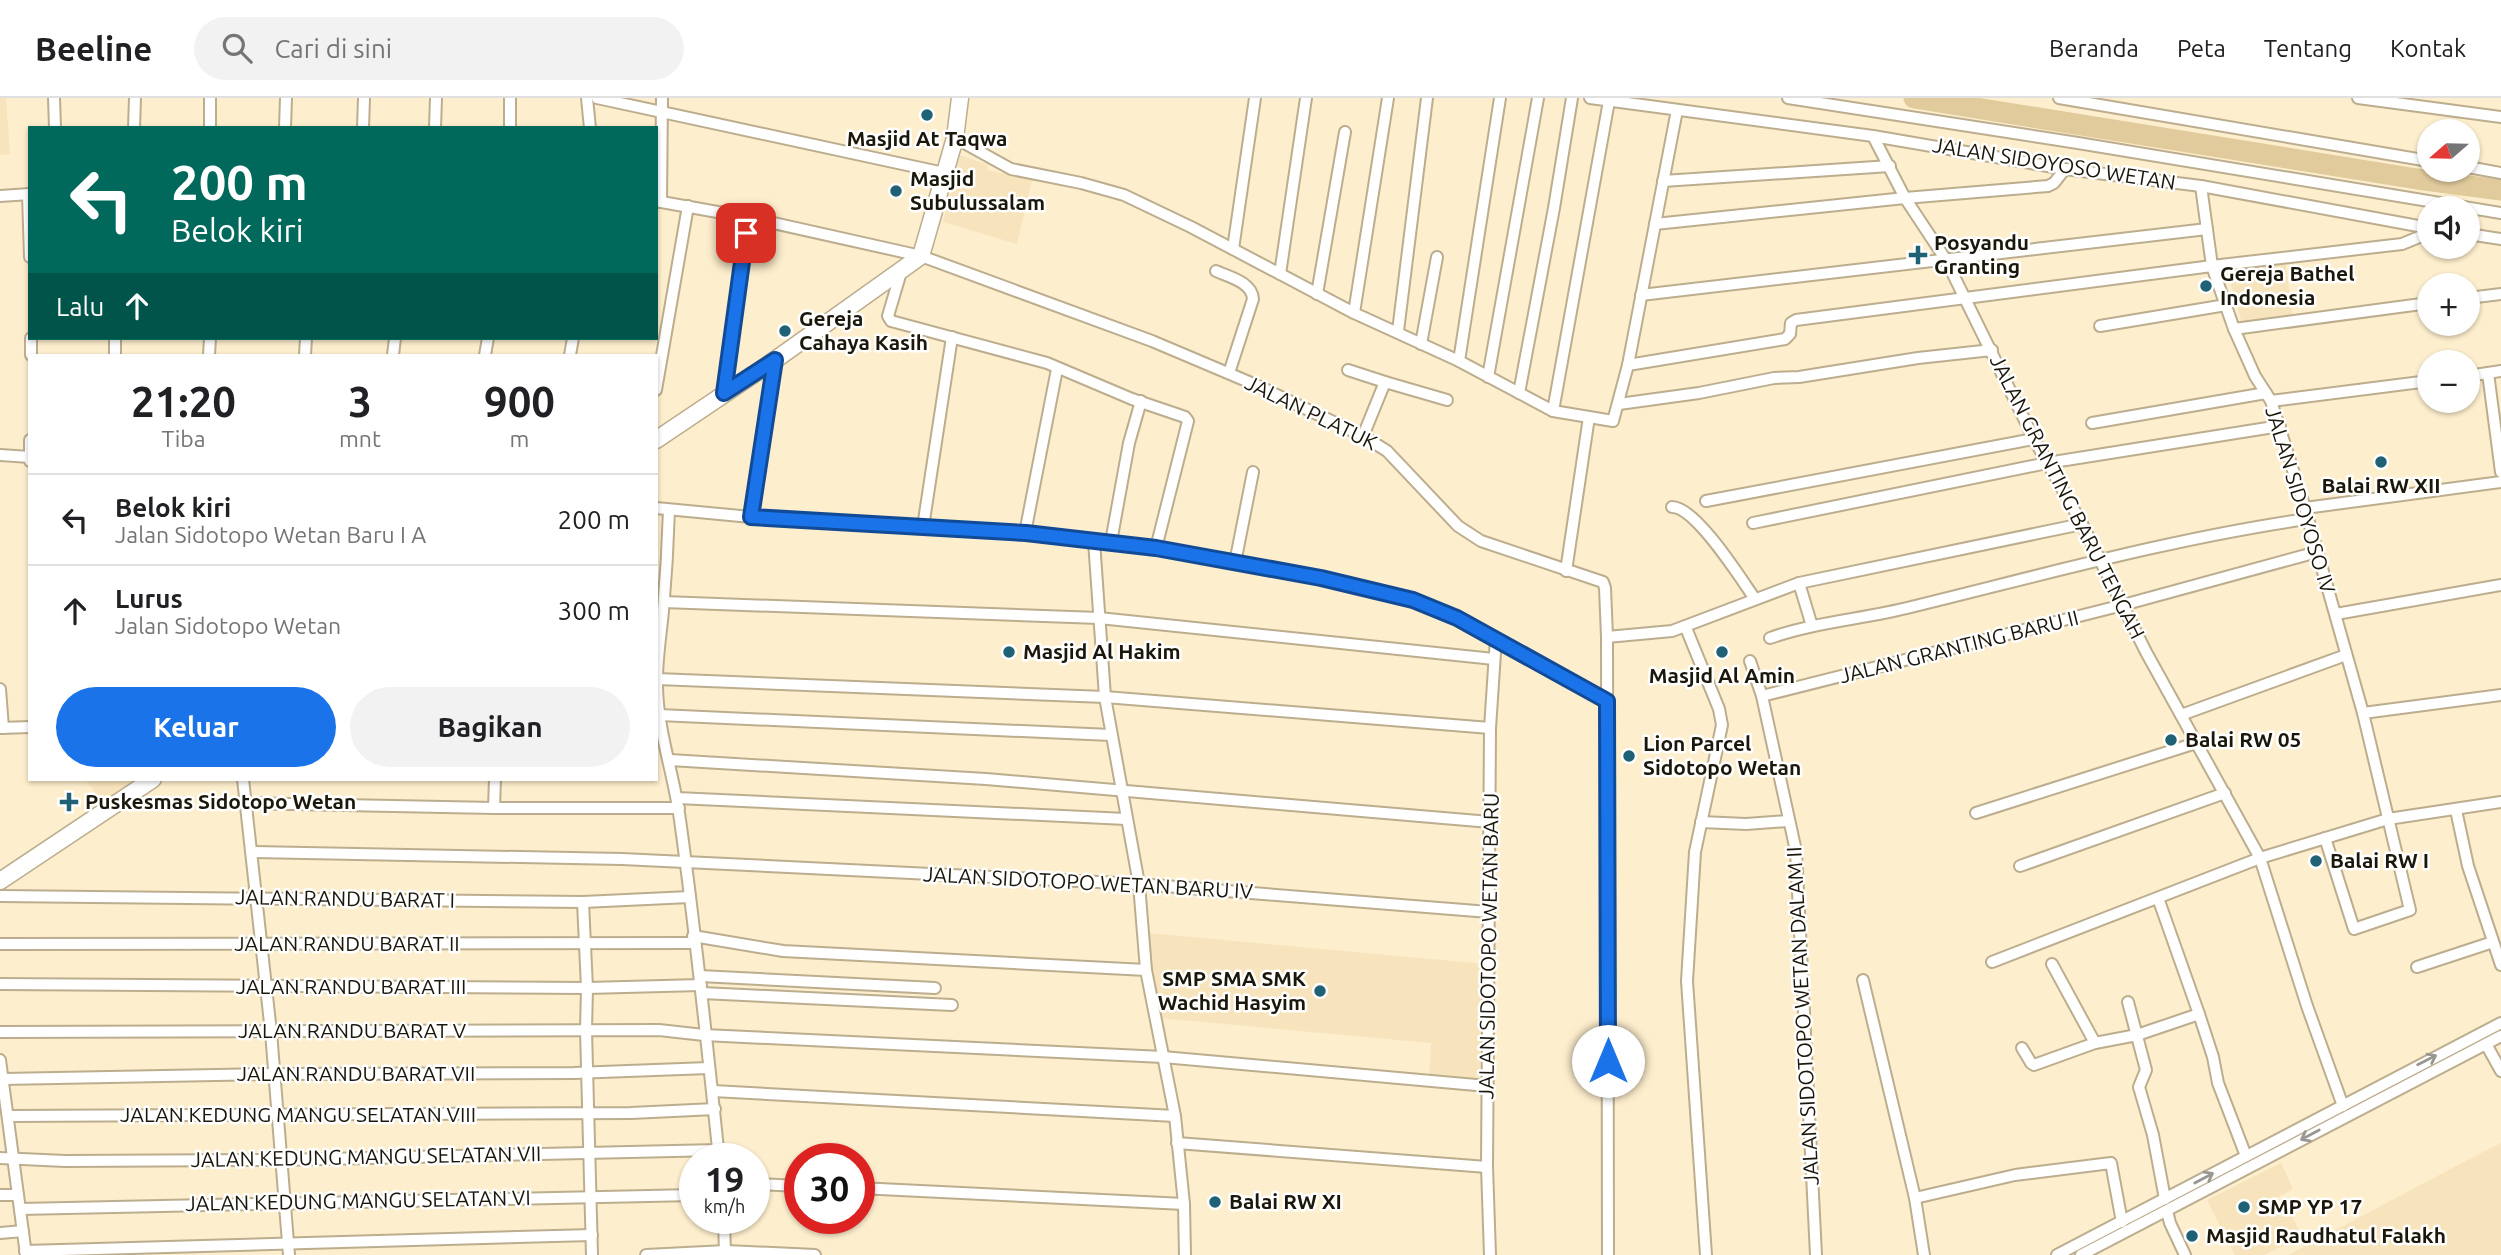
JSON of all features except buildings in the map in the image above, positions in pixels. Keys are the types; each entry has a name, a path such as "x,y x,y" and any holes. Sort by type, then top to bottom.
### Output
{"street":[{"path":"54,98 55,126"},
{"path":"134,126 135,98"},
{"path":"210,98 210,126"},
{"path":"285,126 286,98"},
{"path":"363,126 364,98"},
{"path":"435,126 436,98"},
{"path":"510,98 510,126"},
{"path":"587,98 590,126"},
{"path":"597,98 944,173"},
{"path":"658,201 662,98"},
{"path":"658,439 775,360 921,256 955,138 960,98"},
{"path":"1233,249 1255,98"},
{"path":"1280,274 1306,98"},
{"path":"1354,313 1388,98"},
{"path":"1398,331 1427,98"},
{"path":"1459,361 1500,98"},
{"path":"1488,377 1538,98"},
{"path":"1519,393 1572,98"},
{"name":"JALAN SIDOYOSO WETAN","path":"1590,98 1873,136 2065,169 2201,186 2417,229"},
{"path":"1788,98 2501,213"},
{"path":"2059,98 2417,159"},
{"path":"2358,98 2501,117"},
{"path":"1553,411 1609,101"},
{"path":"955,138 1011,169 1124,195 1354,313 1459,361 1553,411 1615,421 1677,110"},
{"path":"1317,294 1345,132"},
{"name":"JALAN GRANTING BARU TENGAH","path":"1873,136 1905,198 1945,260 2034,439 2102,561 2146,653 2260,858 2306,1006 2343,1106"},
{"path":"1663,181 1890,166"},
{"path":"1655,224 2048,186 2054,183 2065,169"},
{"path":"2480,169 2501,173"},
{"name":"JALAN SIDOYOSO IV","path":"2201,186 2212,266 2234,329 2280,426 2336,614 2411,907 2407,912 2354,929 2325,838"},
{"path":"0,196 28,194"},
{"name":"JALAN PLATUK","path":"658,201 921,256 1152,341 1229,373 1363,436 1387,451 1458,526 1481,541 1604,584 1607,637 1608,1255"},
{"path":"658,378 688,206"},
{"path":"1642,295 2207,229"},
{"path":"724,393 746,233"},
{"path":"2480,236 2501,239"},
{"path":"1628,365 1785,339 1790,334 1791,323 1796,320 2402,244 2417,237"},
{"path":"1421,344 1437,257"},
{"path":"1216,271 1245,285 1252,293 1229,373"},
{"path":"901,272 888,316 891,321 1047,363 1185,417 1188,421 1156,548"},
{"path":"2480,297 2501,294"},
{"path":"2100,326 2226,305"},
{"path":"2234,329 2417,305"},
{"path":"923,527 952,337"},
{"path":"1619,404 1699,393 1774,378 1799,377 1918,358 1992,351"},
{"path":"751,517 775,360"},
{"path":"1026,533 1057,369"},
{"path":"1348,370 1447,400"},
{"path":"2480,374 2501,371"},
{"path":"2488,373 2501,472"},
{"path":"1363,436 1385,382"},
{"path":"2092,423 2268,397 2417,382"},
{"path":"1111,542 1129,443 1141,401"},
{"path":"1566,571 1590,417"},
{"path":"1752,523 2047,463 2280,426"},
{"path":"1706,501 2034,439"},
{"path":"0,455 28,458"},
{"path":"1235,563 1253,472"},
{"path":"1770,638 1812,626 1906,608 2306,513 2501,481"},
{"path":"1672,507 1682,509 1706,531 1755,599"},
{"path":"658,509 1026,533 1156,548 1321,578 1413,600 1457,618 1607,701"},
{"path":"658,668 669,510"},
{"path":"1607,637 1686,628 1799,583 2082,524"},
{"path":"1094,541 1105,696 1139,884 1146,970 1174,1116 1184,1203 1185,1255"},
{"name":"JALAN GRANTING BARU II","path":"1762,696 2123,605 2317,552"},
{"path":"1799,583 1812,626"},
{"path":"2336,614 2501,585"},
{"path":"664,602 1098,618 1494,659"},
{"path":"1686,628 1721,716 1722,725 1695,852 1687,981 1706,1255"},
{"name":"JALAN SIDOTOPO WETAN BARU","path":"1490,1255 1487,1086 1490,727 1496,638"},
{"path":"2181,715 2346,655"},
{"name":"JALAN SIDOTOPO WETAN DALAM II","path":"1750,661 1762,696 1796,851 1816,1255"},
{"path":"658,679 1105,696 1490,727"},
{"path":"0,689 1,728 28,727"},
{"path":"2363,713 2501,695"},
{"path":"658,697 659,737 670,760 686,862 718,1143"},
{"path":"659,715 1111,735"},
{"path":"1976,813 2196,743"},
{"path":"670,760 986,779 1490,822"},
{"path":"0,881 150,781"},
{"path":"243,781 271,1032 288,1249"},
{"path":"494,808 495,781"},
{"path":"2020,866 2225,793"},
{"path":"1992,962 2260,858 2388,820 2501,802"},
{"path":"246,803 494,808 678,803 1126,819"},
{"path":"2456,810 2468,866 2501,965"},
{"path":"1701,822 1746,824 1788,821"},
{"name":"JALAN SIDOTOPO WETAN BARU IV","path":"252,852 686,862 1139,884 1489,912"},
{"name":"JALAN RANDU BARAT I","path":"0,895 583,902 690,897"},
{"path":"2158,898 2213,1057 2218,1083 2246,1156"},
{"path":"583,902 592,1255"},
{"name":"JALAN RANDU BARAT II","path":"0,944 262,945 694,940 783,951 1146,970"},
{"path":"2417,967 2493,942"},
{"path":"2052,964 2095,1043"},
{"path":"1863,980 1915,1198 1924,1255"},
{"name":"JALAN RANDU BARAT III","path":"0,984 587,988 701,984"},
{"path":"701,984 935,988"},
{"path":"701,984 952,1005"},
{"path":"2128,1002 2146,1070 2139,1087 2153,1135 2165,1199"},
{"path":"2022,1048 2035,1065 2095,1043 2137,1035 2199,1014"},
{"path":"2081,1255 2168,1211 2501,1023"},
{"name":"JALAN RANDU BARAT V","path":"0,1032 659,1030 704,1035 1163,1057 1487,1086"},
{"path":"2057,1255 2343,1106 2501,1036"},
{"path":"2486,1044 2501,1071"},
{"path":"0,1060 2,1093 8,1115 25,1253 288,1249 592,1235"},
{"name":"JALAN RANDU BARAT VII","path":"3,1079 709,1069"},
{"path":"713,1091 1174,1116"},
{"name":"JALAN KEDUNG MANGU SELATAN VIII","path":"8,1115 588,1114 715,1109"},
{"path":"1177,1143 1487,1167"},
{"name":"JALAN KEDUNG MANGU SELATAN VII","path":"0,1158 65,1161 280,1160 588,1153 679,1154"},
{"path":"1915,1198 2015,1175 2112,1163 2122,1222"},
{"path":"875,1189 1184,1203"},
{"path":"0,1195 18,1195"},
{"name":"JALAN KEDUNG MANGU SELATAN VI","path":"20,1209 679,1195"},
{"path":"2168,1211 2170,1223 2185,1255"},
{"path":"0,1233 23,1231"},
{"path":"725,1234 726,1253"},
{"path":"646,1255 815,1255"}],"shaded area":[{"path":"0,98 6,98 10,154 0,155"},
{"path":"960,155 988,165 987,170 1032,180 1017,244 943,222"},
{"path":"2285,260 2293,318 2243,327 2226,267"},
{"path":"86,781 141,781 104,805"},
{"name":"SMP SMA SMK Wachid Hasyim","path":"1148,933 1485,964 1479,1082 1429,1079 1431,1043 1160,1018"},
{"path":"2501,1143 2501,1255 2288,1255 2481,1153"},
{"name":"SMP YP 17","path":"2281,1163 2293,1189 2273,1200 2281,1217 2291,1214 2302,1237 2264,1255 2235,1255 2207,1200"}],"waterway":[{"path":"1914,98 2417,179 2501,190"}],"place":[{"name":"Masjid At Taqwa","path":"927,115"},
{"name":"Masjid Subulussalam","path":"896,191"},
{"name":"Posyandu Granting","path":"1918,255"},
{"name":"Gereja Bathel Indonesia","path":"2206,286"},
{"name":"Gereja Cahaya Kasih","path":"785,331"},
{"name":"Balai RW XII","path":"2381,462"},
{"name":"Masjid Al Hakim","path":"1009,652"},
{"name":"Masjid Al Amin","path":"1722,652"},
{"name":"Balai RW 05","path":"2171,740"},
{"name":"Lion Parcel Sidotopo Wetan","path":"1629,756"},
{"name":"Puskesmas Sidotopo Wetan","path":"69,802"},
{"name":"Balai RW I","path":"2316,861"},
{"name":"SMP SMA SMK Wachid Hasyim","path":"1320,991"},
{"name":"Balai RW XI","path":"1215,1202"},
{"name":"SMP YP 17","path":"2244,1207"},
{"name":"Masjid Raudhatul Falakh","path":"2192,1236"}],"route":[{"path":"746,233 724,393 775,360 751,517 1026,533 1111,542 1321,578 1413,600 1457,618 1607,701 1608,1061"}]}
